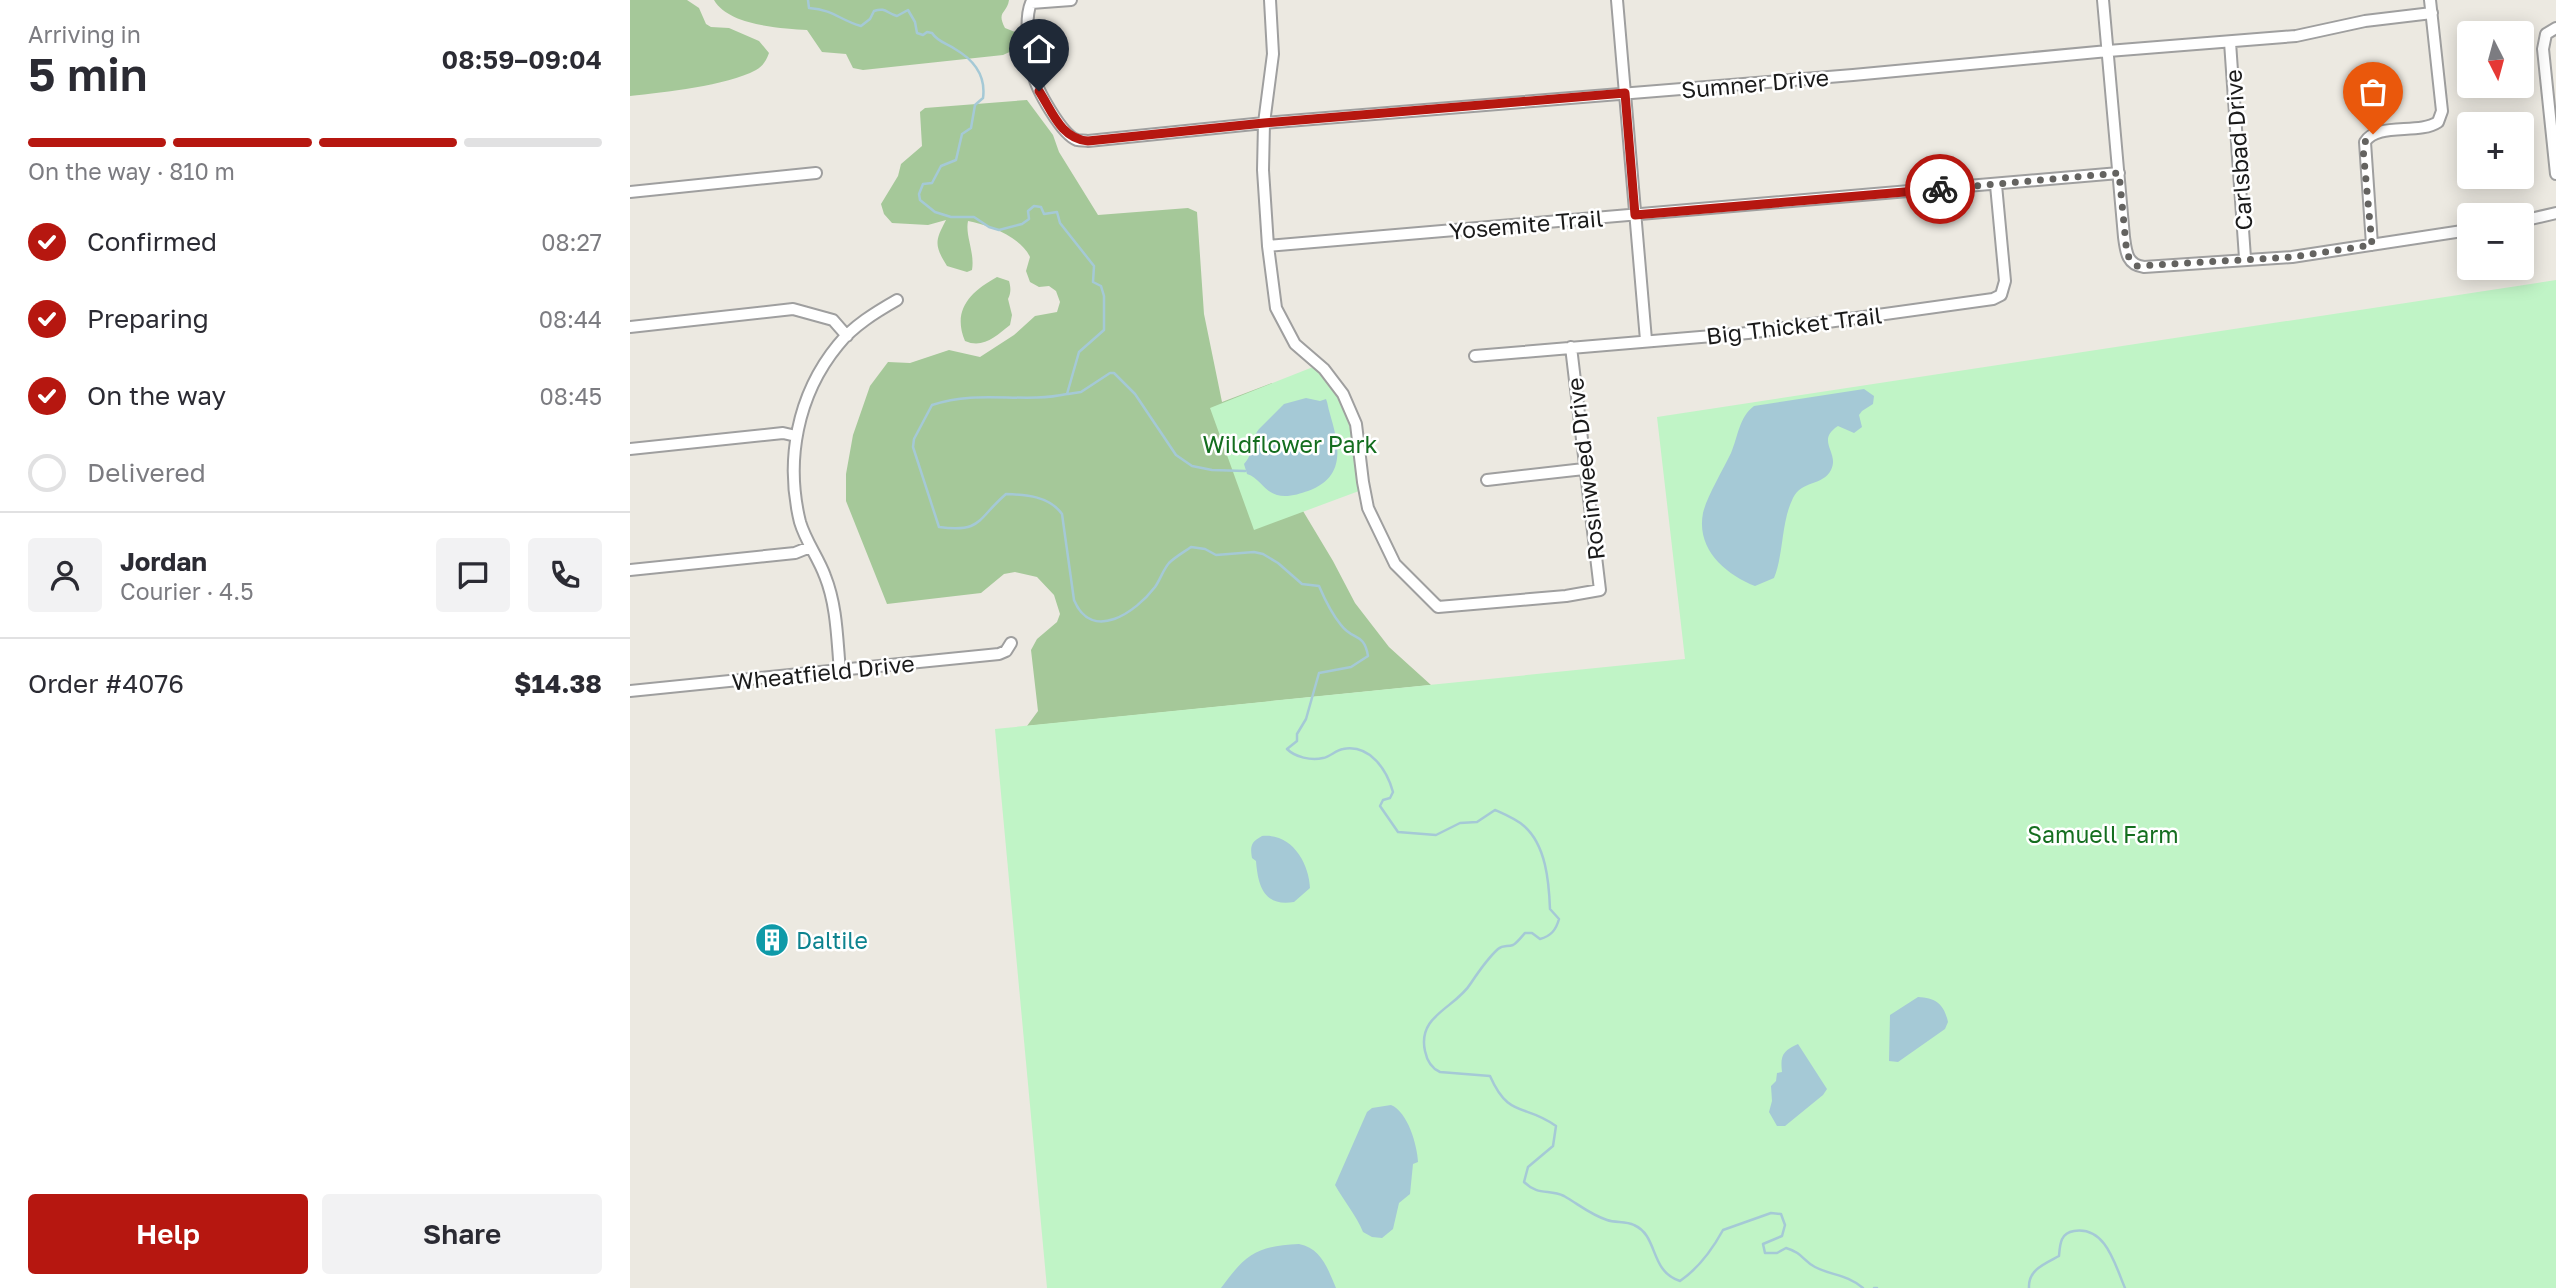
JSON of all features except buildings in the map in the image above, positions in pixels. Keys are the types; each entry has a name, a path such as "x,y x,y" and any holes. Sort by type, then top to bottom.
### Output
{"street":[{"name":"Sumner Drive","path":"1071,0 1031,4 1027,22 1033,74 1039,91 1063,129 1076,140 2108,51 2230,43 2296,36 2365,22 2432,13"},
{"path":"1268,246 1263,170 1264,123 1273,54 1270,0"},
{"path":"1617,0 1646,340"},
{"path":"2103,0 2125,246 2131,262 2144,267 2245,258 2292,257 2457,232"},
{"path":"2372,245 2363,148 2367,137 2378,132 2433,125 2438,122 2442,111 2430,0"},
{"path":"2556,28 2546,34 2543,49 2556,174"},
{"name":"Carlsbad Drive","path":"2230,43 2245,258"},
{"path":"630,192 816,173"},
{"name":"Yosemite Trail","path":"1268,246 2119,173"},
{"name":"Big Thicket Trail","path":"1475,356 1748,333 1993,299 2001,295 2005,281 1996,185"},
{"path":"2534,218 2556,213"},
{"name":"Rosinweed Drive","path":"1268,246 1276,308 1295,344 1324,369 1343,394 1356,424 1368,508 1395,564 1438,607 1566,596 1600,590 1571,347"},
{"path":"840,671 831,593 801,525 794,493 796,436 806,398 837,346 875,313 897,300"},
{"path":"630,327 793,309 833,320 847,335"},
{"path":"630,449 783,433 796,436"},
{"path":"1487,480 1584,469"},
{"path":"630,570 795,553 810,547"},
{"name":"Wheatfield Drive","path":"630,691 999,654 1006,651 1011,643"}],"green space":[{"path":"630,0 687,0 699,8 706,24 729,28 759,41 769,53 764,63 743,76 695,88 630,96"},
{"path":"714,0 1009,0 1002,18 1005,28 1015,32 1018,45 1003,55 863,70 853,68 846,54 822,52 807,30 743,20 721,9"},
{"path":"1027,100 1053,135 1059,152 1098,215 1188,208 1197,212 1204,314 1222,402 1272,383 1300,506 1355,603 1389,647 1431,685 1027,726 1038,711 1031,650 1037,639 1057,622 1060,614 1054,595 1037,577 1015,572 1004,574 981,593 887,604 846,501 846,474 853,435 870,386 888,362 910,363 949,350 980,357 1014,335 1035,316 1057,312 1060,302 1056,291 1049,286 1039,287 1030,282 1026,271 1030,257 1026,250 1004,233 968,221 973,263 972,270 967,272 947,266 940,253 938,238 946,220 928,225 892,223 884,214 881,204 898,176 901,164 922,146 920,112 925,108"},
{"path":"997,277 1009,281 1008,299 1012,315 1010,325 983,342 965,341 961,320 966,303 979,289"},
{"name":"Samuell Farm","path":"2556,280 2556,1288 1047,1288 995,729 1685,659 1657,417"},
{"name":"Wildflower Park","path":"1313,367 1326,381 1344,409 1352,439 1359,491 1254,530 1210,408"}],"water":[{"path":"1864,389 1874,396 1873,404 1859,415 1862,427 1854,433 1838,426 1831,431 1828,442 1833,458 1831,470 1823,479 1802,488 1793,498 1786,517 1774,578 1755,586 1733,575 1708,549 1702,526 1705,506 1731,453 1745,416 1754,406"},
{"path":"1306,398 1320,401 1326,399 1336,437 1337,459 1334,469 1321,485 1289,496 1277,495 1247,474 1244,464 1259,429 1284,404"},
{"path":"1262,836 1282,839 1302,860 1310,888 1294,902 1276,901 1264,893 1251,850 1253,842"},
{"path":"1918,997 1930,999 1941,1006 1948,1022 1945,1029 1898,1062 1889,1061 1890,1015"},
{"path":"1798,1044 1827,1089 1785,1126 1777,1126 1769,1112 1772,1101 1771,1086 1776,1081 1777,1073 1782,1072 1784,1054"},
{"path":"1391,1105 1407,1122 1414,1138 1418,1162 1413,1164 1410,1194 1399,1203 1393,1229 1382,1238 1372,1237 1363,1232 1335,1185 1367,1112 1372,1108"},
{"path":"1299,1244 1307,1246 1318,1255 1327,1267 1336,1288 1221,1288 1253,1254 1272,1247"}],"waterway":[{"path":"808,0 809,8 825,11 861,26 870,19 874,11 884,10 897,16 908,10 915,22 917,33 932,33 968,58 983,83 983,98 975,105 971,128 962,134 956,160 941,166 932,183 923,184 920,200 935,212 951,217 974,217 999,230 1022,224 1029,219 1028,211 1034,206 1041,207 1044,214 1057,212 1060,223 1094,266 1093,282 1101,286 1104,296 1104,330 1079,352 1067,394 1033,398 967,398 932,405 914,439 913,447 939,527 971,526 1006,494 1030,496 1051,503 1062,514 1074,600 1082,613 1092,620 1114,619 1137,606 1155,587 1169,563 1191,547 1205,549 1216,555 1254,552 1263,554 1302,584 1319,586 1337,620 1345,630 1364,643 1368,656 1351,667 1319,673 1306,719 1297,734 1297,741 1287,749 1308,759 1326,757 1343,749 1353,749 1376,760 1393,792 1380,806 1398,832 1436,835 1460,823 1477,822 1495,810 1517,821 1531,834 1542,853 1550,909 1559,919 1555,929 1547,936 1540,939 1532,933 1525,933 1513,945 1498,949 1464,992 1432,1020 1424,1039 1430,1064 1440,1072 1490,1076 1497,1090 1511,1105 1556,1126 1553,1146 1528,1167 1524,1182 1539,1191 1564,1196 1601,1218 1628,1223 1642,1230 1658,1262 1670,1276 1680,1281 1687,1276 1704,1258 1723,1230 1771,1213 1781,1214 1785,1225 1782,1236 1763,1244 1765,1253 1777,1253 1786,1248 1792,1250 1815,1267 1851,1280 1863,1288"},
{"path":"1068,394 1081,392 1114,373 1135,394 1176,455 1192,466 1212,470 1245,471"},
{"path":"2029,1288 2034,1272 2059,1256 2063,1237 2074,1231 2085,1231 2102,1241 2125,1288"}],"way so far":[{"path":"1940,189 2119,173 2127,255 2137,266 2292,257 2372,245 2363,148 2367,137 2373,134"}],"place":[{"name":"Daltile","path":"772,940"}],"route":[{"path":"1039,91 1063,129 1076,140 1088,141 1264,123 1625,93 1635,215 1940,189"}]}
